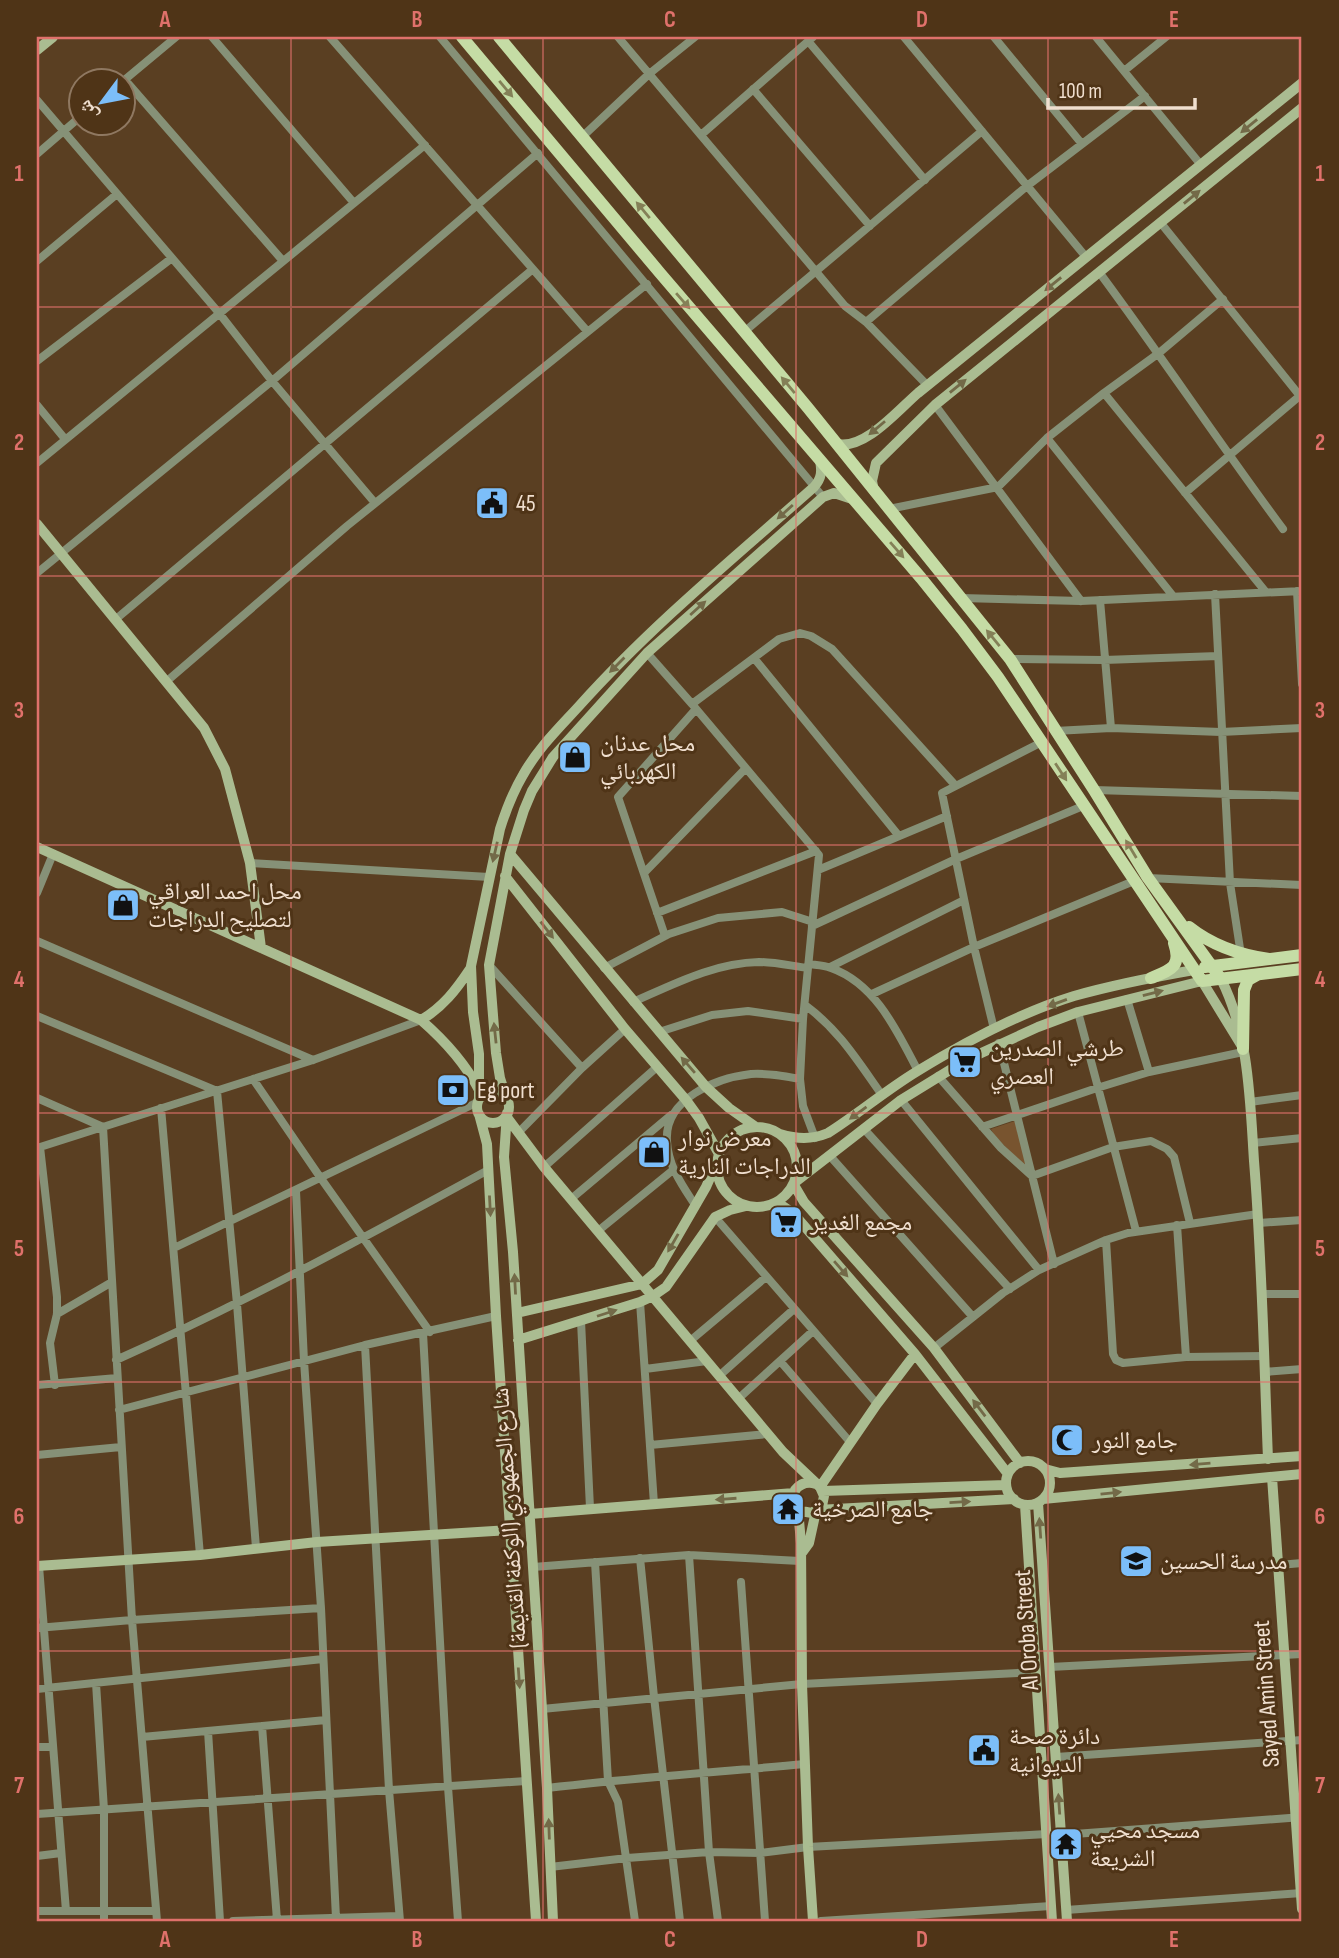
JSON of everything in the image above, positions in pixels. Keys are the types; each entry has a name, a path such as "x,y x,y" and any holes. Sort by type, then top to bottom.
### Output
{"main road":[{"path":"462,37 962,629 998,677 1198,975 1221,979 1302,969"},
{"path":"499,37 837,444 1010,659 1148,878 1221,979"},
{"path":"805,442 808,427 817,424 822,426"},
{"path":"878,528 891,528 896,520 891,511"},
{"path":"1172,910 1183,922 1210,941 1241,958"},
{"path":"1151,978 1174,966 1177,959 1172,936"},
{"path":"1198,975 1212,965 1241,958 1269,959 1302,955"},
{"path":"1243,1050 1244,990 1248,980 1259,974"}],"street":[{"path":"37,50 53,37"},
{"path":"136,71 176,37"},
{"path":"212,37 354,202"},
{"path":"330,37 587,331"},
{"path":"440,37 823,497"},
{"path":"618,37 845,306 866,322 927,386"},
{"path":"582,137 649,74 695,37"},
{"path":"904,37 1086,257"},
{"path":"994,37 1082,144"},
{"path":"1096,37 1201,164"},
{"path":"1124,71 1166,37"},
{"path":"701,135 810,39 925,180"},
{"path":"837,444 852,444 870,435 1201,164 1300,88"},
{"path":"753,89 870,226"},
{"path":"136,95 283,261"},
{"path":"866,322 1027,186 1144,96"},
{"path":"37,100 219,313 272,381 375,503"},
{"path":"874,491 872,481 876,463 935,405 1302,108"},
{"path":"37,154 66,129"},
{"path":"744,332 982,131"},
{"path":"37,464 425,145"},
{"path":"37,573 272,381 538,153"},
{"path":"37,261 117,194"},
{"path":"1160,222 1301,395 1185,494"},
{"path":"1121,229 1133,244"},
{"path":"37,361 172,258"},
{"path":"116,619 533,269"},
{"path":"1099,272 1283,529"},
{"path":"167,681 375,503 647,284"},
{"path":"891,511 998,487 1047,438 1159,353 1223,299"},
{"path":"1104,393 1265,591"},
{"path":"37,405 65,439"},
{"path":"935,405 1082,601"},
{"path":"1047,438 1173,596"},
{"path":"507,1115 494,1123 482,1119 479,1114 479,1054 471,966 506,810 522,775 544,744 611,671 820,481 820,460"},
{"path":"800,1557 810,1538 817,1511 824,1501 820,1487 783,1452 738,1399 544,1167 507,1115 507,1100 496,1053 489,965 510,854 524,810 541,773 647,653 823,497 834,493 852,499"},
{"path":"37,524 204,728 225,769 250,863 261,948"},
{"path":"961,598 1082,601 1299,591 1302,684"},
{"path":"1215,594 1230,883 1241,958"},
{"path":"1100,600 1111,728"},
{"path":"665,936 618,797 694,706 779,639 800,633 811,636 832,649 955,785"},
{"path":"647,653 819,855 800,1079 803,1106 815,1138"},
{"path":"1010,659 1104,660 1218,656"},
{"path":"754,657 899,836"},
{"path":"1055,731 1111,728 1221,733 1302,728"},
{"path":"994,1029 942,793 1042,742"},
{"path":"644,873 746,768"},
{"path":"1094,790 1302,796"},
{"path":"604,968 665,936 718,918 782,912 813,924 956,859 1083,806"},
{"path":"818,870 947,816"},
{"path":"37,847 421,1020 440,1036 473,1079 480,1097"},
{"path":"657,913 816,850"},
{"path":"37,893 53,854"},
{"path":"510,854 706,1087 756,1127"},
{"path":"250,863 489,877"},
{"path":"505,876 625,1029 686,1100 699,1118 718,1158 718,1178 731,1198 746,1206"},
{"path":"1148,878 1302,885"},
{"path":"872,994 974,947 1134,881"},
{"path":"830,967 964,900"},
{"path":"37,940 313,1060"},
{"path":"633,1002 696,974 729,966 760,962 830,967 853,979 872,994 897,1031 918,1070"},
{"path":"489,965 582,1068"},
{"path":"55,1385 50,1343 57,1314 57,1297 38,1147 313,1060 421,1020 452,996 471,966"},
{"path":"517,1313 642,1284 658,1269 706,1187 727,1140 741,1130 756,1127 793,1138 815,1138 849,1120 918,1070 994,1029 1035,1011 1074,996 1151,978 1198,975"},
{"path":"518,1340 653,1296 666,1287 715,1217 746,1206 762,1207 784,1198 794,1184 901,1100 938,1076 999,1043 1078,1012 1198,975"},
{"path":"1198,975 1234,1030 1243,1050"},
{"path":"1221,979 1234,1009 1250,1101 1268,1458"},
{"path":"1127,999 1149,1072"},
{"path":"805,1005 825,1019 839,1035 883,1095"},
{"path":"659,1032 712,1015 748,1011 803,1019"},
{"path":"1078,1012 1136,1231"},
{"path":"37,1016 217,1091"},
{"path":"518,1132 625,1029"},
{"path":"999,1043 1054,1264"},
{"path":"982,1127 1149,1072 1243,1050"},
{"path":"544,1167 657,1067"},
{"path":"571,1199 686,1100 706,1087 728,1078 752,1074 776,1074 800,1079"},
{"path":"938,1076 982,1127 1032,1176"},
{"path":"253,1079 427,1332 433,1534 458,1921"},
{"path":"217,1091 256,1548"},
{"path":"174,1248 296,1191 492,1091 498,1092 507,1100"},
{"path":"1250,1101 1302,1095"},
{"path":"37,1098 103,1127"},
{"path":"901,1100 1040,1270"},
{"path":"161,1108 200,1555"},
{"path":"673,1113 668,1123 667,1142 673,1170 695,1205"},
{"name":"شارع الجمهوري (الوكفة القديمة)","path":"479,1114 486,1144 488,1170 536,1921"},
{"name":"شارع الجمهوري (الوكفة القديمة)","path":"507,1115 504,1157 530,1514 553,1921"},
{"path":"103,1127 132,1620 156,1921"},
{"path":"864,1129 1010,1289"},
{"path":"780,1134 795,1153 797,1169 794,1184 804,1202 934,1348 1020,1462"},
{"path":"1253,1143 1302,1138"},
{"path":"1032,1176 1113,1147 1151,1141 1167,1149 1174,1157 1190,1223"},
{"path":"830,1156 973,1317"},
{"path":"116,1360 299,1273 488,1170"},
{"path":"598,1231 673,1170"},
{"path":"296,1191 336,1918"},
{"path":"777,1202 793,1213 915,1354 1007,1480"},
{"path":"715,1217 877,1404"},
{"path":"934,1348 1010,1289 1040,1270 1106,1240 1136,1231 1190,1223 1258,1219 1302,1220"},
{"path":"1178,1226 1186,1357"},
{"path":"1106,1240 1113,1354 1116,1360 1123,1363 1186,1357 1264,1356"},
{"path":"690,1341 766,1277"},
{"path":"57,1314 112,1282"},
{"path":"1261,1294 1302,1294"},
{"path":"640,1302 654,1504"},
{"path":"719,1376 794,1309"},
{"path":"119,1410 304,1361 496,1317"},
{"path":"581,1321 590,1508"},
{"path":"738,1399 813,1331"},
{"path":"233,1921 400,1919 389,1790 365,1346"},
{"path":"820,1487 915,1354"},
{"path":"645,1369 707,1361"},
{"path":"780,1361 850,1442"},
{"path":"1264,1372 1302,1369"},
{"path":"37,1385 117,1378"},
{"path":"650,1444 768,1434"},
{"path":"37,1455 121,1447"},
{"path":"783,1452 791,1468 794,1502 798,1509 802,1684 813,1921"},
{"path":"1014,1500 1007,1490 1007,1480 1011,1469 1020,1462 1034,1462 1045,1469 1060,1473 1302,1456"},
{"path":"1040,1501 1047,1494 1050,1482 1045,1469"},
{"path":"798,1509 805,1513 1014,1500 1025,1505 1040,1501 1302,1474"},
{"name":"Sayed Amin Street","path":"1272,1477 1285,1655 1296,1740 1302,1909"},
{"path":"530,1514 795,1492 802,1484 812,1482 820,1487 1007,1480"},
{"path":"507,1490 528,1489"},
{"name":"Al Oroba Street","path":"1040,1501 1066,1916"},
{"name":"Al Oroba Street","path":"1025,1505 1052,1921"},
{"path":"66,1911 38,1566 200,1555 317,1542 510,1530"},
{"path":"533,1567 689,1555 800,1557"},
{"path":"689,1555 709,1852 719,1921"},
{"path":"640,1558 680,1921"},
{"path":"595,1562 608,1781 618,1802 635,1921"},
{"path":"1279,1565 1302,1563"},
{"path":"741,1582 765,1921"},
{"path":"513,1591 534,1589"},
{"path":"41,1628 321,1608"},
{"path":"1050,1667 1302,1654"},
{"path":"37,1689 323,1659"},
{"path":"542,1709 747,1688 1036,1672"},
{"path":"96,1683 104,1810 104,1921"},
{"path":"142,1737 326,1720"},
{"path":"262,1726 278,1920"},
{"path":"208,1731 220,1921"},
{"path":"1056,1757 1296,1740"},
{"path":"37,1747 53,1747"},
{"path":"547,1788 805,1764"},
{"path":"37,1814 526,1781"},
{"path":"1061,1835 1299,1818"},
{"path":"550,1867 709,1852 760,1853 808,1847 1047,1834"},
{"path":"37,1856 61,1853"},
{"path":"1066,1916 1302,1893"},
{"path":"821,1921 1051,1906"},
{"path":"37,1911 156,1912"}],"shaded area":[{"path":"1015,1121 1027,1166 1024,1166 991,1129"}],"place":[{"name":"45","path":"492,503"},
{"name":"محل عدنان الكهربائي","path":"575,757"},
{"name":"محل احمد العراقي لتصليح الدراجات","path":"123,905"},
{"name":"طرشي الصدرين العصري","path":"965,1062"},
{"name":"Eg port","path":"453,1090"},
{"name":"معرض نوار الدراجات النارية","path":"654,1152"},
{"name":"مجمع الغدير","path":"786,1222"},
{"name":"جامع النور","path":"1067,1440"},
{"name":"جامع الصرخية","path":"788,1509"},
{"name":"مدرسة الحسين","path":"1136,1561"},
{"name":"دائرة صحة الديوانية","path":"984,1750"},
{"name":"مسجد محيي الشريعة","path":"1066,1844"}]}
